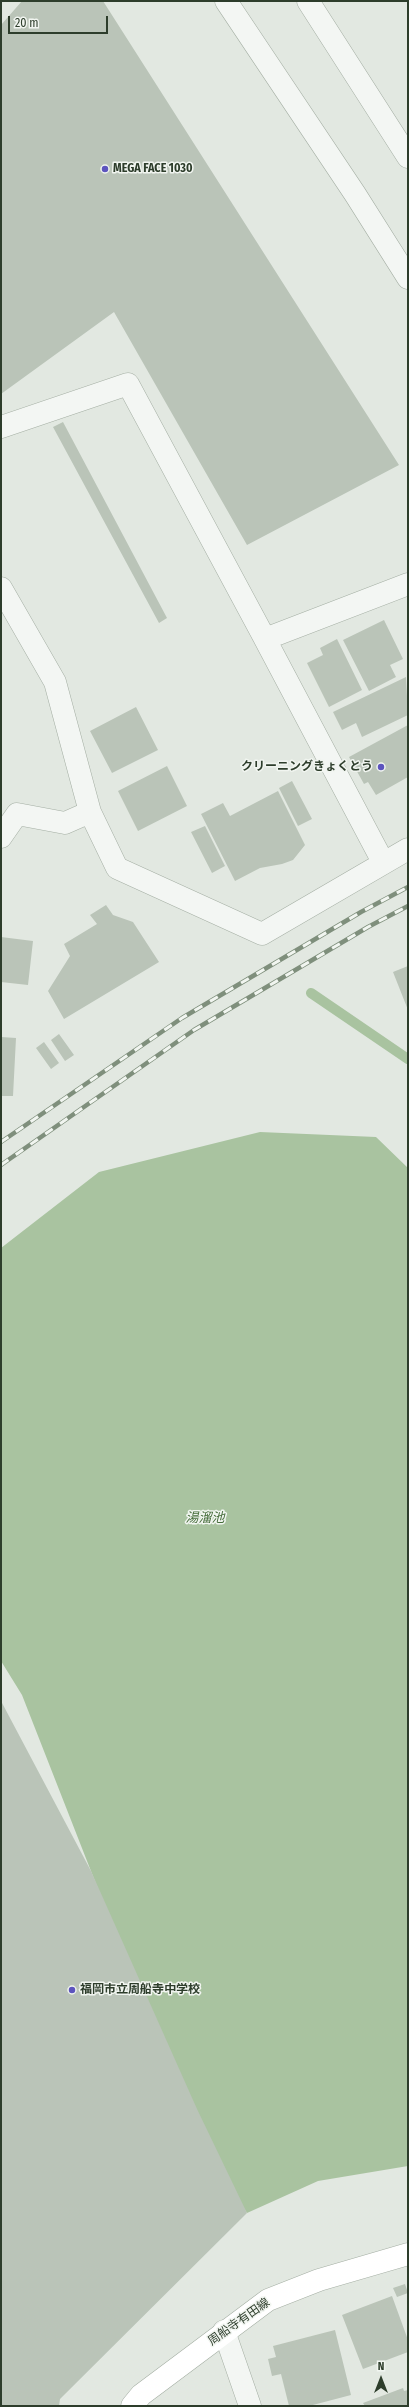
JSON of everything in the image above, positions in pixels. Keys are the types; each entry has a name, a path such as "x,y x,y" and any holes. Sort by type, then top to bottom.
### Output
{"main road":[{"name":"周船寺有田線","path":"132,2406 141,2395 224,2331 268,2300 319,2280 408,2254"}],"street":[{"path":"226,1 355,194 408,278"},
{"path":"308,1 408,157"},
{"path":"1,427 128,384 384,862"},
{"path":"265,639 408,584"},
{"path":"1,588 55,682 90,812 117,868 262,934 408,849"},
{"path":"1,837 17,814 64,823 90,812"},
{"path":"224,2331 250,2406"}],"water":[{"name":"湯溜池","path":"260,1132 376,1137 408,1168 408,2166 318,2181 247,2213 233,2192 116,1935 22,1695 1,1661 1,1248 99,1172"}],"building":[{"name":"MEGA FACE 1030","path":"22,1 103,1 399,465 247,545 114,312 1,394 1,25"},
{"path":"63,422 167,618 159,623 53,427"},
{"path":"384,620 403,659 390,665 396,677 369,691 343,640"},
{"path":"337,639 362,690 329,707 307,663 323,655 320,648"},
{"path":"406,677 408,715 362,737 356,723 342,730 333,712"},
{"path":"136,707 158,750 112,773 90,731"},
{"name":"クリーニングきょくとう","path":"408,725 408,777 376,795 368,782 364,784 349,757"},
{"path":"167,766 187,806 138,831 118,791"},
{"path":"292,781 312,819 298,826 279,788"},
{"path":"278,791 305,845 293,860 282,864 260,868 235,881 201,814 223,803 230,816"},
{"path":"205,826 225,866 212,873 191,832"},
{"path":"106,905 113,915 133,922 159,962 64,1019 48,991 70,956 64,944 97,924 90,915"},
{"path":"1,937 33,941 28,985 1,982"},
{"path":"408,966 408,1010 393,972"},
{"path":"59,1034 74,1055 65,1061 51,1040"},
{"path":"1,1037 16,1038 13,1096 1,1096"},
{"path":"44,1042 59,1063 51,1069 36,1048"},
{"name":"福岡市立周船寺中学校","path":"1,1701 91,1871 197,2109 247,2213 60,2399 59,2406 1,2406"},
{"path":"405,2284 408,2293 397,2297 393,2288"},
{"path":"392,2296 408,2340 408,2352 363,2369 342,2315"},
{"path":"335,2330 351,2395 309,2406 289,2406 281,2374 272,2376 268,2359 276,2357 273,2346"},
{"path":"403,2388 404,2391 408,2390 408,2406 365,2406 363,2403"}],"waterway":[{"path":"311,993 408,1059"}],"railway":[{"path":"1,1142 182,1018 361,912 408,887"},
{"path":"1,1165 194,1030 368,927 408,906"}],"place":[{"name":"MEGA FACE 1030","path":"105,169"},
{"name":"クリーニングきょくとう","path":"381,767"},
{"name":"福岡市立周船寺中学校","path":"72,1990"}]}
